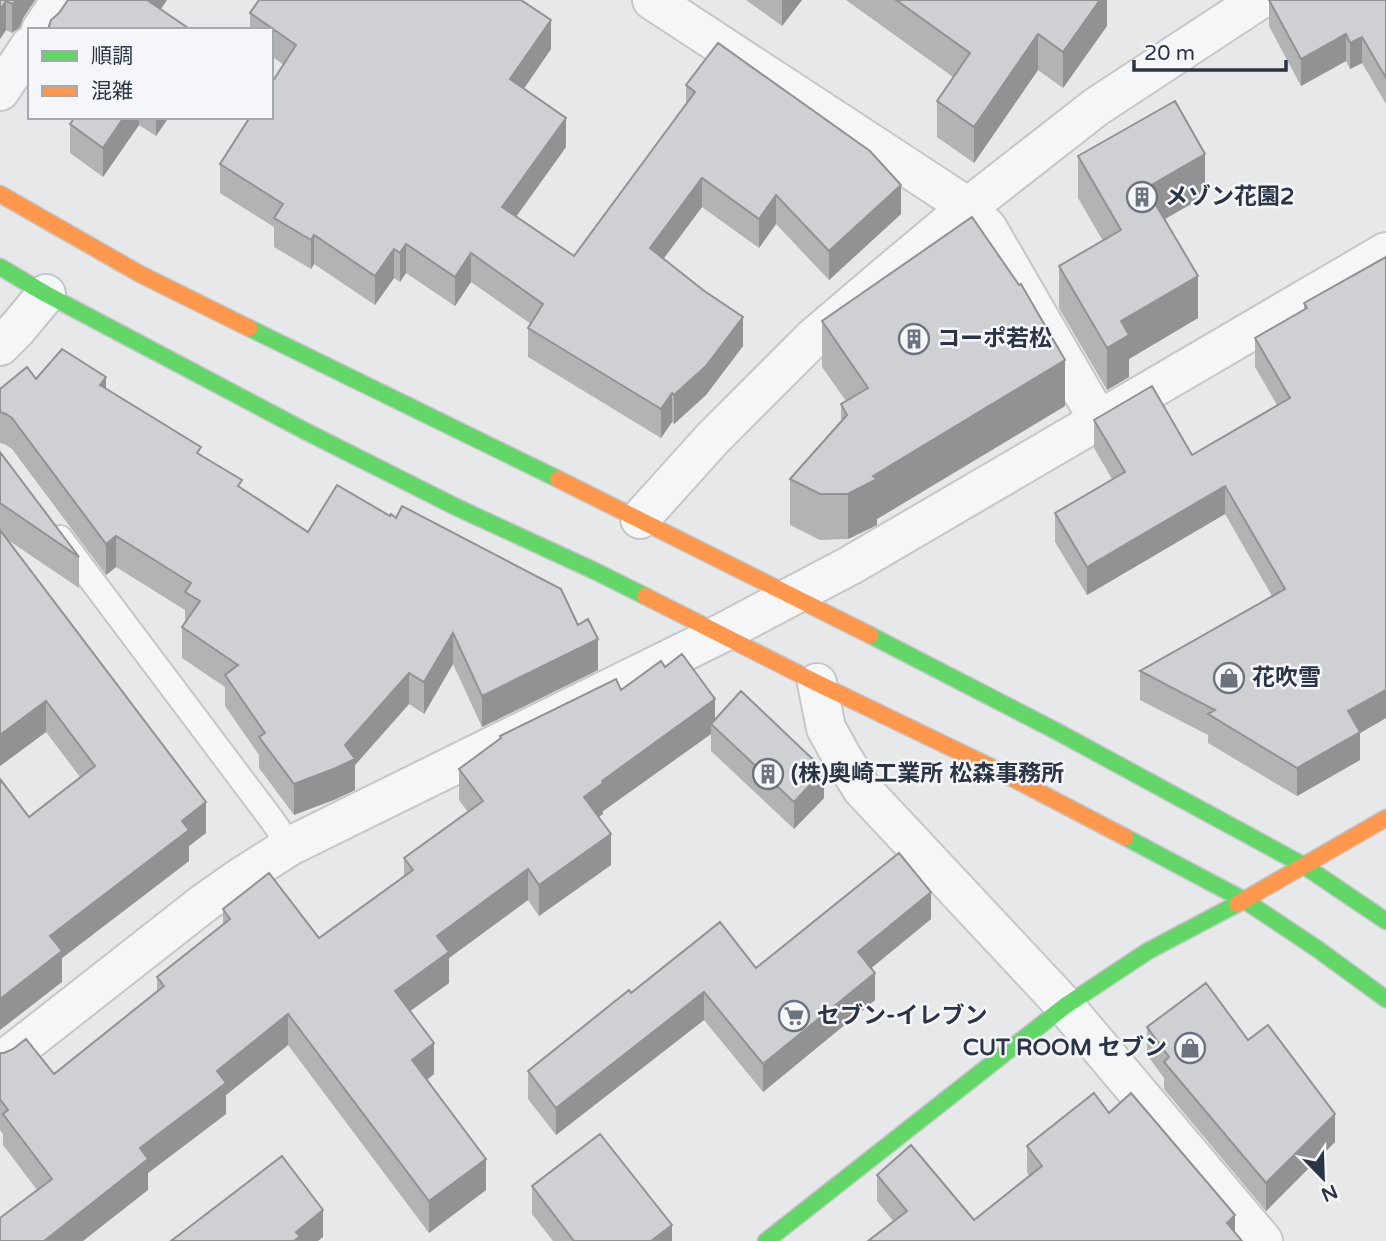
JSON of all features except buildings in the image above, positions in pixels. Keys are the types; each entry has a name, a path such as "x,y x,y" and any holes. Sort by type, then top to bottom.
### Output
{"street":[{"path":"42,28 61,0"},
{"path":"652,0 968,207 988,229 1098,419"},
{"path":"640,519 713,438 813,338 968,207 1096,107 1259,0"},
{"path":"0,91 28,49"},
{"path":"0,194 140,274 640,519 1058,732 1303,865 1386,921"},
{"path":"2,1058 204,903 290,846 793,596 1386,252"},
{"path":"0,267 319,438 989,766 1244,900 1339,963 1386,999"},
{"path":"0,346 46,294"},
{"path":"817,683 826,728 862,789 1065,1006 1263,1241"},
{"path":"766,1241 1065,1006 1148,951 1244,900 1386,818"}],"lane":[{"path":"50,524 290,846"}],"traffic: fast":[{"path":"0,267 307,432 456,507 645,596"},
{"path":"249,328 558,479"},
{"path":"870,635 1058,732 1303,865 1386,921"},
{"path":"1125,837 1244,900 1386,999"},
{"path":"766,1241 1065,1006 1148,951 1237,904"}],"traffic: slow":[{"path":"0,194 140,274 249,328"},
{"path":"558,479 870,635"},
{"path":"645,596 989,766 1125,837"},
{"path":"1237,904 1386,818"}],"place":[{"name":"メゾン花園2","path":"1142,197"},
{"name":"コーポ若松","path":"914,339"},
{"name":"花吹雪","path":"1229,678"},
{"name":"(株)奥崎工業所 松森事務所","path":"768,774"},
{"name":"セブン-イレブン","path":"794,1016"},
{"name":"CUT ROOM セブン","path":"1190,1048"}]}
